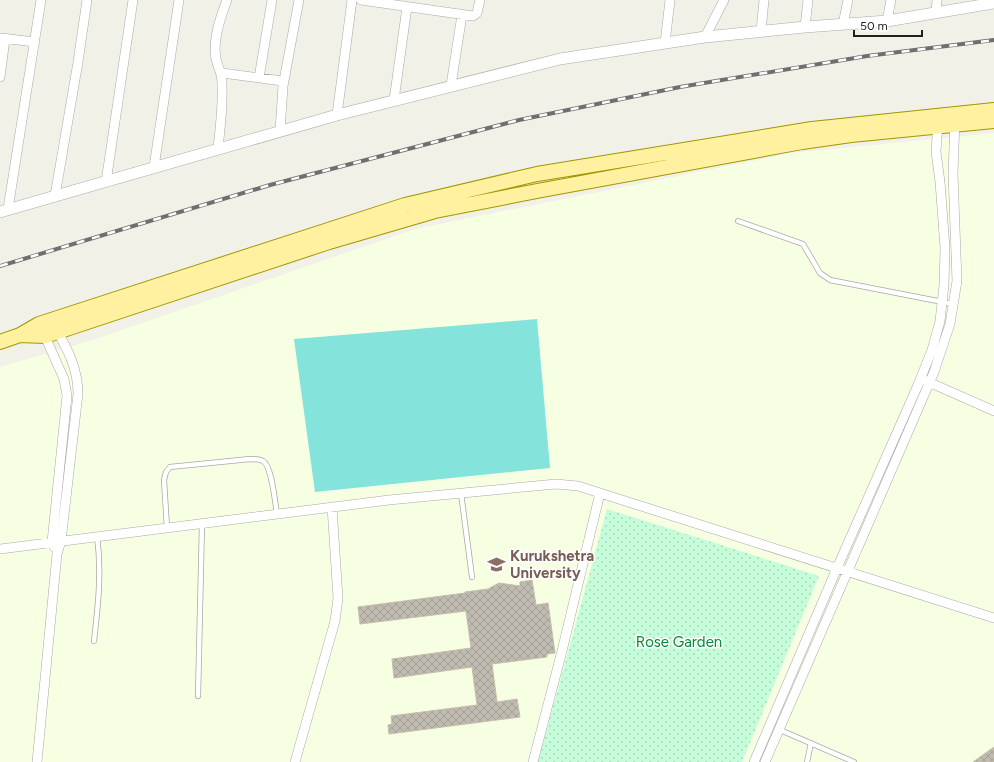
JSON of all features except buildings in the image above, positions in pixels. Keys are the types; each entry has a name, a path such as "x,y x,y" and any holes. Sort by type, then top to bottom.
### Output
{"main road":[{"path":"955,120 994,110"},
{"path":"0,342 48,328 398,207 530,175 812,129 955,120 994,121"}],"street":[{"path":"41,0 35,42 4,211 337,115 451,85 560,59 705,37 805,27 887,21 994,3"},
{"path":"55,196 87,0"},
{"path":"106,182 133,0"},
{"path":"154,167 179,0"},
{"path":"218,149 222,102 222,73 217,64 216,49 220,22 227,0"},
{"path":"259,78 272,0"},
{"path":"280,131 284,81 299,0"},
{"path":"337,115 352,0"},
{"path":"362,0 462,16 473,16 477,13 480,0"},
{"path":"665,43 670,0"},
{"path":"705,37 724,0"},
{"path":"761,31 764,0"},
{"path":"805,27 808,0"},
{"path":"843,24 848,0"},
{"path":"887,21 891,0"},
{"path":"936,12 937,0"},
{"path":"394,100 407,7"},
{"path":"451,85 462,16"},
{"path":"0,77 3,38 35,42"},
{"path":"222,73 284,81"},
{"path":"754,762 837,568 925,381 950,324 957,281 953,174 955,120"},
{"path":"765,762 848,572 925,381 940,321 943,302 945,248 936,152 938,121"},
{"path":"48,328 72,359 78,381 78,394 56,541"},
{"path":"37,762 56,554 67,396 64,379 48,328"},
{"path":"925,381 994,411"},
{"path":"0,549 332,507 556,484 578,486 994,618"},
{"path":"533,762 562,651 600,493"},
{"path":"295,762 336,621 338,598 332,507"}],"lane":[{"path":"738,221 803,244 820,273 830,280 953,304"},
{"path":"167,528 164,480 166,472 170,467 250,459 262,460 267,464 270,471 277,514"},
{"path":"461,493 472,577"},
{"path":"198,696 202,523"},
{"path":"94,641 100,585 100,560 97,536"},
{"path":"770,726 854,762"},
{"path":"807,762 811,743"}],"shaded area":[{"name":"Kurukshetra University","path":"994,133 994,762 0,762 0,367 96,339 415,229 792,153"},
{"path":"537,319 550,468 315,492 294,339"}],"green space":[{"name":"Rose Garden","path":"607,509 819,576 742,762 538,762"}],"railway":[{"path":"0,266 270,185 519,120 680,87 867,56 994,40"}],"place":[{"name":"Kurukshetra University","path":"497,565"}]}
